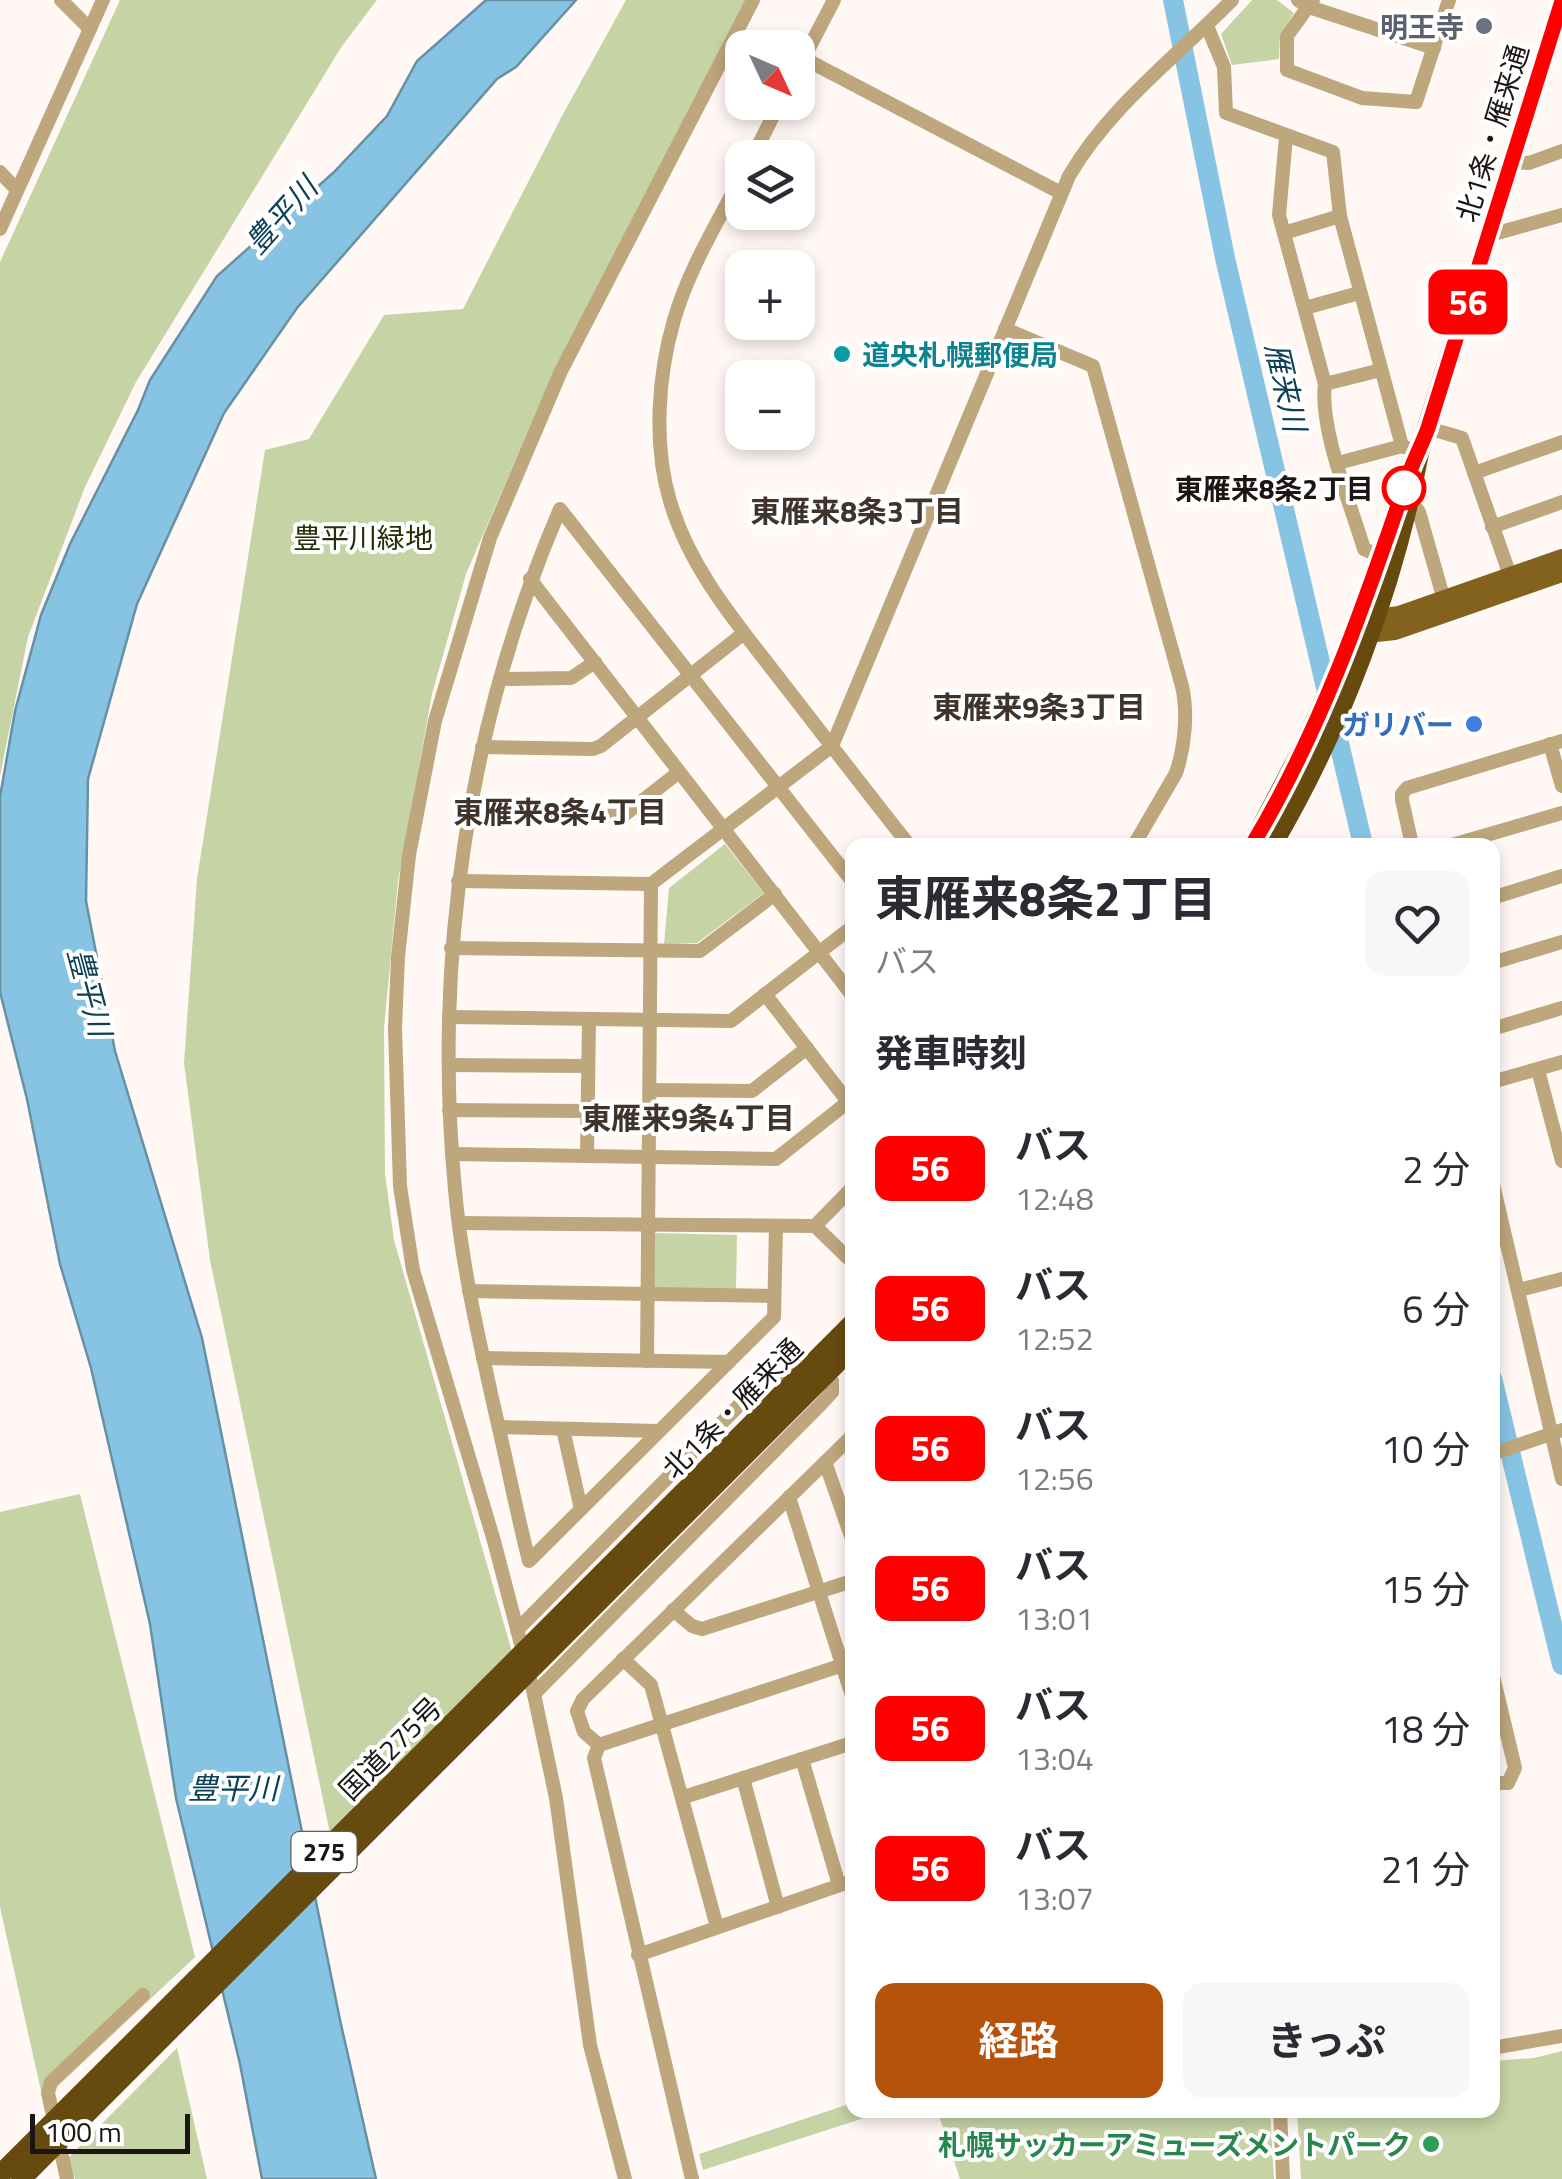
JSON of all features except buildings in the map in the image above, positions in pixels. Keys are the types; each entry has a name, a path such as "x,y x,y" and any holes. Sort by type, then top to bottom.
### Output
{"highway":[{"name":"北1条・雁来通","path":"1275,838 1346,692 1406,479 1410,450 1428,428 1562,1"},
{"name":"北1条・雁来通","path":"1256,838 1365,622 1410,501 1410,450"},
{"name":"北1条・雁来通","path":"655,1535 845,1331"},
{"name":"北1条・雁来通","path":"655,1535 845,1356"},
{"name":"国道275号","path":"0,2175 655,1535"},
{"name":"国道275号","path":"21,2179 655,1535"}],"main road":[{"path":"1365,622 1395,631 1562,558"},
{"path":"1365,622 1512,583 1562,574"}],"street":[{"path":"61,0 90,29"},
{"path":"0,230 103,0"},
{"path":"625,2179 590,2044 556,1798 534,1694 474,1470 414,1270 400,1186 395,1028 408,856 435,722 490,538 561,371 753,0"},
{"path":"815,36 834,0"},
{"path":"458,881 652,884 832,746 1062,193 1084,151 1100,130 1232,0"},
{"path":"1434,48 1307,2 1287,36 1287,70 1362,98 1416,102 1434,48 1449,0"},
{"path":"1202,30 1224,67 1226,114 1333,152 1340,216 1359,293 1410,450 1338,463"},
{"path":"815,71 1062,193"},
{"path":"1286,138 1279,215 1325,384 1323,401 1338,463 1364,549 1382,557"},
{"path":"1512,162 1529,163 1562,152"},
{"path":"0,172 17,190"},
{"path":"725,207 687,280 664,364 661,454 669,500 683,536 722,603 903,838"},
{"path":"1490,235 1562,215"},
{"path":"1284,234 1340,216"},
{"path":"1305,308 1359,293"},
{"path":"1005,329 1093,366 1182,686 1186,704 1176,773 1138,838"},
{"path":"1325,384 1381,370"},
{"path":"1428,428 1462,438 1512,583"},
{"path":"1474,472 1562,442"},
{"path":"1410,501 1419,512 1444,600"},
{"path":"1492,527 1562,502"},
{"path":"776,1227 774,1317 529,1560 469,1292 459,1223 448,1065 451,948 468,813 482,748 530,579 560,508 845,872"},
{"path":"530,579 845,986"},
{"path":"482,748 593,750 744,633"},
{"path":"500,679 571,678 595,662"},
{"path":"1410,838 1403,791 1556,743 1562,786"},
{"path":"468,813 622,816 679,772"},
{"path":"1475,838 1562,812"},
{"path":"1500,895 1562,876"},
{"path":"647,1360 652,884"},
{"path":"451,948 700,952 774,894"},
{"path":"449,1018 731,1021 845,932"},
{"path":"1500,961 1562,942"},
{"path":"766,994 845,1099"},
{"path":"1500,1027 1562,1008"},
{"path":"587,1156 590,1019"},
{"path":"650,1090 752,1091 806,1048"},
{"path":"1500,1080 1562,1062"},
{"path":"448,1065 588,1066"},
{"path":"1538,1070 1560,1140 1562,1161"},
{"path":"452,1154 776,1158 845,1109"},
{"path":"450,1110 588,1110"},
{"path":"459,1223 816,1226 845,1195"},
{"path":"1500,1213 1556,1432 1562,1478"},
{"path":"816,1226 845,1255"},
{"path":"1519,1290 1562,1278"},
{"path":"469,1292 774,1296"},
{"path":"483,1358 729,1362"},
{"path":"517,1630 769,1375 832,1381 832,1392 534,1694"},
{"path":"498,1427 659,1432"},
{"path":"563,1429 581,1509"},
{"path":"1500,1451 1556,1432"},
{"path":"599,1746 584,1732 578,1711 583,1700 845,1443"},
{"path":"826,1462 845,1518"},
{"path":"789,1497 845,1656"},
{"path":"673,1610 702,1629 845,1584"},
{"path":"623,1659 652,1685 717,1926"},
{"path":"692,2179 594,1758 599,1746 845,1665"},
{"path":"1500,1722 1515,1768 1508,1783 1500,1783"},
{"path":"684,1796 845,1746"},
{"path":"802,1759 845,1880"},
{"path":"742,1778 778,1907"},
{"path":"638,1955 845,1883"},
{"path":"67,2179 48,2093 51,2082 143,1995"},
{"path":"1500,2047 1562,2036"},
{"path":"1280,2118 1283,2179"}],"green space":[{"path":"120,0 377,0 342,46 136,382 85,487 28,637 0,776 0,262"},
{"name":"豊平川緑地","path":"626,0 746,0 730,30 725,30 725,40 557,364 466,574 432,694 398,881 384,1028 385,1173 394,1240 512,1652 331,1838 210,1260 184,1063 197,879 265,450 309,439 384,315 463,309"},
{"path":"1252,0 1277,0 1294,13 1280,34 1279,59 1232,65 1221,34"},
{"path":"725,844 764,893 697,943 664,944 669,888"},
{"path":"654,1233 737,1235 736,1289 653,1288"},
{"path":"80,1494 195,1957 43,2100 0,1907 0,1512"},
{"path":"177,2048 207,2179 75,2179 67,2159"},
{"name":"札幌サッカーアミューズメントパーク","path":"1562,2051 1562,2179 1301,2179 1297,2118 1500,2118 1500,2060"},
{"path":"845,2105 845,2118 864,2118 703,2170 699,2154"},
{"path":"940,2118 1270,2118 1274,2179 960,2179"}],"water":[{"name":"豊平川","path":"486,0 576,0 516,67 497,79 297,308 224,413 137,604 88,779 86,901 115,1051 202,1338 340,2020 376,2179 262,2179 240,2064 176,1798 150,1624 91,1368 60,1264 27,1099 0,992 0,797 15,711 41,615 70,544 150,380 217,276 333,173 387,116 417,61"}],"waterway":[{"name":"雁来川","path":"1173,0 1225,258 1361,838"},
{"name":"雁来川","path":"1500,1411 1562,1665"}],"bus line":[{"name":"56","path":"1256,838 1304,746 1356,630 1406,479 1428,428 1562,1"}],"place":[{"name":"明王寺","path":"1484,26"},
{"name":"道央札幌郵便局","path":"842,354"},
{"name":"東雁来8条2丁目","path":"1404,488"},
{"name":"ガリバー","path":"1474,724"},
{"name":"札幌サッカーアミューズメントパーク","path":"1431,2144"}],"district":[{"name":"東雁来8条3丁目","path":"857,511"},
{"name":"東雁来9条3丁目","path":"1039,707"},
{"name":"東雁来8条4丁目","path":"560,812"},
{"name":"東雁来9条4丁目","path":"688,1118"}]}
